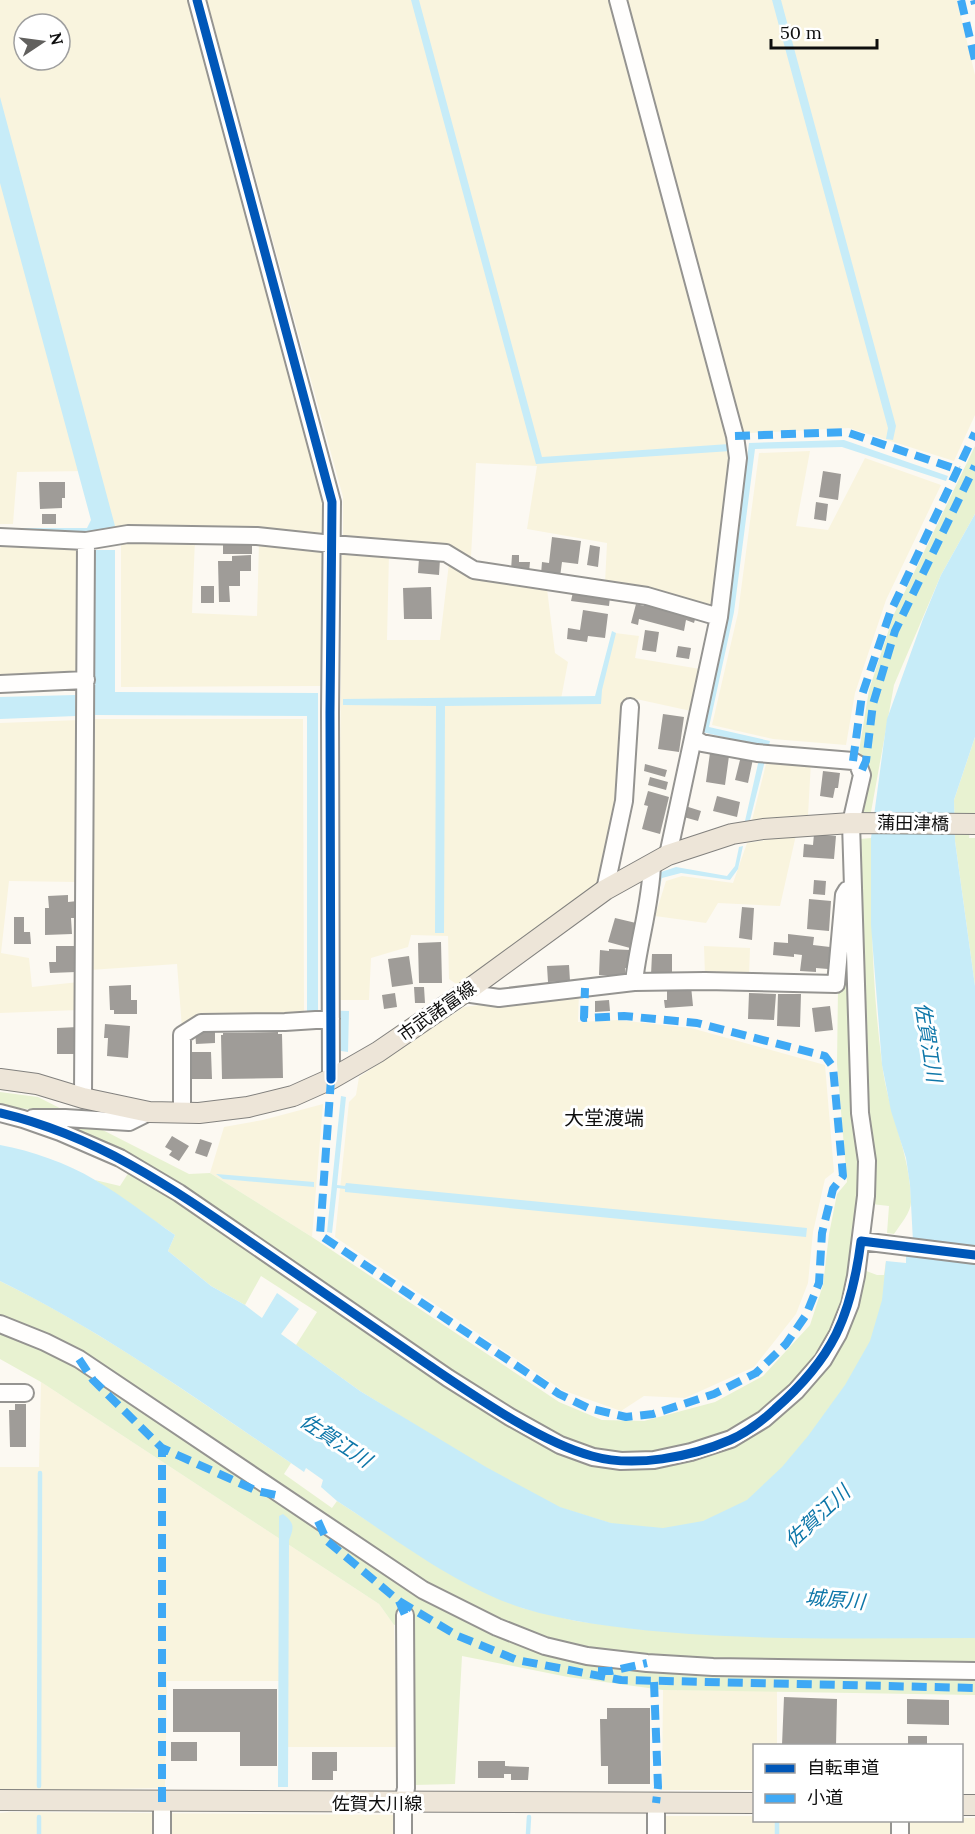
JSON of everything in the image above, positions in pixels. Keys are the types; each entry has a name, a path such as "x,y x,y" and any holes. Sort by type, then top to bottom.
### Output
{"main road":[{"name":"市武諸富線","path":"0,1079 37,1084 83,1098 149,1112 199,1113 248,1107 293,1096 378,1052 605,891 660,859 732,834 763,829 851,822"},
{"name":"蒲田津橋","path":"851,822 975,824"},
{"name":"佐賀大川線","path":"0,1800 753,1803"}],"street":[{"path":"197,0 332,502 331,1078"},
{"path":"618,0 735,436 738,458 719,617 693,738 651,886 634,982"},
{"path":"0,537 86,541 129,534 257,536 446,553 474,570 647,596 719,617"},
{"path":"83,1098 86,541"},
{"path":"0,684 86,680"},
{"path":"605,891 624,801 630,707"},
{"path":"0,1113 23,1119 96,1146 120,1158 178,1193 448,1378 560,1445 593,1457 621,1461 654,1460 691,1452 731,1439 764,1419 796,1391 822,1360 838,1334 850,1304 856,1276 866,1196 867,1161 860,1113 851,822 862,775 858,764 853,761 764,754 702,743 693,738"},
{"path":"464,993 499,998 634,982 836,984 844,896 852,881"},
{"path":"182,1113 182,1035 201,1023 285,1022 331,1013"},
{"path":"23,1119 65,1118 129,1122 149,1112"},
{"path":"861,1241 975,1255"},
{"path":"0,1324 79,1359 423,1590 497,1627 545,1647 587,1656 713,1667 975,1671"},
{"path":"0,1393 25,1393"},
{"path":"403,1834 403,1803 406,1788 405,1615"},
{"path":"162,1802 162,1834"},
{"path":"656,1803 656,1834"}],"shaded area":[{"path":"0,0 188,0 324,496 324,539 104,538 86,471 17,472 13,524 0,524"},
{"path":"207,0 957,0 975,75 975,415 954,461 849,428 730,434 734,457 713,608 605,583 607,543 527,529 537,466 476,463 471,557 446,545 343,536 343,497"},
{"path":"810,451 796,526 828,530 865,458 941,485 886,600 855,693 846,745 773,739 712,725 738,613 759,453"},
{"path":"195,539 192,613 257,616 259,543 323,550 322,686 121,687 121,541"},
{"path":"0,544 82,547 80,673 0,676"},
{"path":"342,552 389,554 387,640 440,640 449,563 547,589 555,653 568,662 561,699 597,699 615,633 639,636 635,658 700,669 691,711 627,697 621,791 602,881 458,985 449,979 448,936 411,935 408,947 371,958 369,1000 338,1000"},
{"path":"95,719 303,719 304,1015 182,1028 177,964 90,970"},
{"path":"79,720 77,882 9,881 1,953 29,958 32,987 79,982 79,1010 0,1013 0,723"},
{"path":"767,760 811,762 808,815 752,820"},
{"path":"796,835 780,906 718,903 706,923 655,916 666,881 682,876 733,883 747,843"},
{"path":"704,946 750,948 749,977 705,976"},
{"path":"579,992 578,1022 618,1020 691,1028 825,1065 834,1172 825,1179 813,1232 808,1283 796,1314 754,1367 685,1398 644,1396 621,1411 562,1390 335,1237 349,1102 356,1095 359,1077 464,1007"},
{"path":"323,1104 312,1237 210,1173 224,1127 263,1120"},
{"path":"41,1382 379,1604 394,1625 398,1747 282,1747 281,1681 167,1681 165,1788 0,1791 0,1467 39,1467"},
{"path":"663,1690 777,1691 777,1744 753,1744 753,1790 662,1790"},
{"path":"0,1813 393,1815 393,1834 0,1834"},
{"path":"661,1816 753,1816 753,1822 963,1822 963,1818 975,1818 975,1834 661,1834"}],"green space":[{"path":"975,446 975,514 941,575 894,685 871,812 862,812 867,769 859,751 869,690 894,614"},
{"path":"975,737 975,816 971,817 969,838 975,838 975,986 955,841 954,800"},
{"path":"871,838 873,950 879,1035 885,1080 907,1167 911,1206 894,1234 887,1233 889,1206 871,1204 853,1266 877,1275 884,1275 886,1261 887,1348 746,1515 655,1537 539,1501 360,1391 296,1345 317,1312 261,1276 245,1305 211,1286 168,1251 175,1235 95,1180 120,1186 136,1161 37,1110 0,1106 0,1092 38,1097 189,1174 210,1173 312,1237 559,1402 602,1420 644,1421 715,1402 763,1376 810,1325 823,1285 829,1234 837,1194 847,1182 837,1064 838,989 858,885 860,839"},
{"path":"0,1281 112,1344 291,1463 284,1474 332,1508 337,1501 426,1559 522,1608 576,1621 637,1629 812,1638 967,1638 975,1633 975,1695 663,1690 568,1677 462,1656 455,1784 414,1785 412,1618 394,1625 379,1604 41,1382 0,1359"}],"water":[{"path":"411,0 419,0 542,457 729,444 731,451 536,464"},
{"path":"772,0 781,0 896,426 893,440 886,439 888,428"},
{"path":"0,97 115,526 98,532 0,531 0,528 87,528 91,520 0,183"},
{"path":"844,440 948,476 946,481 842,447 755,449 734,612 709,727 770,741 750,820 745,821 762,746 702,732 728,610 749,443"},
{"name":"佐賀江川","path":"975,514 975,737 954,800 955,841 975,986 975,1250 913,1242 906,1158 891,1111 882,1065 871,925 871,838 887,719 941,575"},
{"path":"95,550 115,550 115,692 318,693 318,1010 349,1011 348,1052 341,1051 341,1017 307,1016 307,716 95,715"},
{"path":"612,631 616,633 602,690 601,704 445,706 444,933 435,933 436,706 343,705 343,699 595,696"},
{"path":"75,695 76,716 0,719 0,697"},
{"path":"743,846 738,869 730,880 681,873 662,878 653,916 649,915 661,872 676,867 727,876 735,866 739,847"},
{"path":"341,1096 346,1097 337,1185 345,1186 346,1183 807,1228 806,1237 345,1192 345,1189 337,1188 332,1233 327,1232"},
{"path":"0,1145 37,1154 61,1163 105,1186 175,1235 168,1251 211,1286 245,1305 262,1318 277,1293 299,1309 281,1334 360,1391 486,1467 560,1507 611,1523 663,1528 703,1521 747,1500 782,1467 845,1385 870,1341 882,1300 886,1261 906,1263 906,1256 948,1256 975,1259 975,1638 781,1638 647,1630 593,1624 539,1613 497,1599 473,1587 426,1560 337,1501 321,1487 323,1480 306,1468 304,1472 118,1347 0,1281"},
{"path":"216,1174 314,1182 314,1187 223,1179"},
{"path":"283,1514 290,1520 292,1529 289,1540 288,1787 278,1787 279,1516"}],"building":[{"path":"823,471 841,474 838,500 819,497"},
{"path":"39,482 65,482 65,498 62,498 62,508 40,509"},
{"path":"816,502 828,504 826,521 814,519"},
{"path":"42,514 56,514 56,524 42,524"},
{"path":"552,537 581,541 578,564 562,562 560,577 541,574 542,562 549,563"},
{"path":"223,541 252,541 252,554 223,554"},
{"path":"590,545 600,547 598,567 587,565"},
{"path":"251,555 251,571 240,571 240,586 229,586 230,602 219,602 218,561 232,561 232,556"},
{"path":"512,555 519,555 519,562 530,562 529,572 511,570"},
{"path":"419,558 440,559 439,575 418,573"},
{"path":"201,586 214,586 214,603 201,603"},
{"path":"431,587 432,619 404,619 403,588"},
{"path":"573,592 610,597 609,606 571,601"},
{"path":"645,602 696,616 694,623 686,620 684,631 639,619 638,625 631,623 636,604 644,606"},
{"path":"583,610 608,614 605,638 588,636 587,642 567,639 568,628 580,630"},
{"path":"645,630 659,632 656,652 642,650"},
{"path":"678,646 691,648 689,659 676,657"},
{"path":"663,714 684,717 679,752 658,749"},
{"path":"710,753 729,756 725,785 706,782"},
{"path":"741,756 753,759 748,783 735,780"},
{"path":"645,764 667,770 665,777 644,771"},
{"path":"823,771 840,773 838,788 835,788 833,798 820,796"},
{"path":"650,777 668,782 666,790 648,785"},
{"path":"648,791 669,797 660,834 642,829 648,806 644,805"},
{"path":"717,796 740,802 737,817 713,811"},
{"path":"682,805 701,811 698,821 680,816"},
{"path":"814,834 836,836 834,859 803,857 804,844 813,845"},
{"path":"814,880 826,881 825,895 813,894"},
{"path":"68,895 68,902 78,901 79,918 71,918 72,934 45,935 45,908 49,908 48,896"},
{"path":"809,899 831,901 829,931 807,929"},
{"path":"742,907 754,908 752,940 739,938"},
{"path":"14,917 24,917 24,932 30,932 31,944 14,944"},
{"path":"615,918 636,923 630,948 608,942"},
{"path":"788,934 814,937 813,945 830,947 828,969 816,968 816,972 800,971 802,955 794,954 794,957 773,955 774,942 788,943"},
{"path":"441,942 442,983 419,983 418,943"},
{"path":"56,946 76,946 76,972 50,973 49,962 56,962"},
{"path":"609,949 630,950 629,968 625,968 625,976 599,975 600,950 609,951"},
{"path":"652,954 672,954 672,976 651,975"},
{"path":"409,956 413,984 392,987 388,959"},
{"path":"569,965 570,981 548,982 547,966"},
{"path":"131,985 131,1000 137,1000 137,1014 114,1014 114,1010 110,1010 109,986"},
{"path":"691,986 693,1006 665,1008 667,988"},
{"path":"414,987 424,987 425,1003 415,1003"},
{"path":"395,993 397,1007 384,1009 382,995"},
{"path":"749,993 776,994 774,1020 748,1019"},
{"path":"778,994 801,994 800,1027 777,1026"},
{"path":"609,1000 610,1011 595,1012 595,1001"},
{"path":"830,1006 833,1030 815,1032 812,1008"},
{"path":"105,1024 130,1026 128,1058 107,1056 108,1038 104,1038"},
{"path":"78,1027 78,1054 57,1054 57,1028"},
{"path":"195,1031 215,1031 215,1043 196,1044"},
{"path":"278,1032 282,1034 283,1078 222,1079 221,1035 223,1033"},
{"path":"190,1052 211,1052 212,1079 191,1079"},
{"path":"172,1136 189,1146 179,1161 169,1155 172,1151 165,1147"},
{"path":"200,1139 212,1143 207,1157 195,1153"},
{"path":"15,1404 26,1404 26,1447 10,1447 9,1410 15,1410"},
{"path":"173,1689 277,1689 277,1766 240,1766 240,1732 173,1732"},
{"path":"784,1697 837,1699 836,1744 782,1744"},
{"path":"907,1699 949,1700 949,1725 907,1724"},
{"path":"607,1708 650,1708 650,1784 608,1784 608,1766 601,1766 600,1719 607,1719"},
{"path":"908,1736 927,1736 927,1744 908,1744"},
{"path":"171,1742 197,1742 197,1761 171,1761"},
{"path":"312,1752 337,1752 337,1771 333,1771 333,1780 312,1780"},
{"path":"478,1761 505,1761 505,1766 529,1767 528,1780 511,1780 511,1774 504,1774 504,1778 478,1778"}],"waterway":[{"path":"39,1786 40,1473"},
{"path":"39,1817 39,1834"},
{"path":"528,1834 529,1817"},
{"path":"777,1822 777,1834"}],"marked path":[{"path":"961,0 975,60"},
{"path":"974,0 975,4"},
{"path":"735,436 846,432 959,470"},
{"path":"853,761 862,695 890,613 975,433"},
{"path":"862,770 866,761 873,704 895,631 975,466"},
{"path":"331,1079 320,1235 559,1394 588,1408 626,1417 653,1414 714,1394 756,1373 786,1344 806,1315 819,1283 822,1233 833,1189 843,1176 833,1067 825,1056 697,1023 624,1016 584,1018 585,988"},
{"path":"79,1359 93,1380 162,1448 257,1491 281,1496"},
{"path":"162,1448 162,1802"},
{"path":"318,1521 327,1541 399,1601 405,1615"},
{"path":"399,1601 458,1636 517,1660 621,1680 975,1688"},
{"path":"598,1671 611,1671 647,1663"},
{"path":"654,1682 658,1787 656,1803"}],"cycle path":[{"path":"197,0 332,502 331,1079"},
{"path":"0,1113 69,1135 133,1166 193,1203 427,1364 507,1416 572,1449 608,1459 644,1461 698,1451 736,1437 770,1413 812,1372 836,1334 852,1292 861,1241 975,1255"}],"district":[{"name":"大堂渡端","path":"604,1117"}],"water label":[{"name":"城原川","path":"835,1599"}]}
